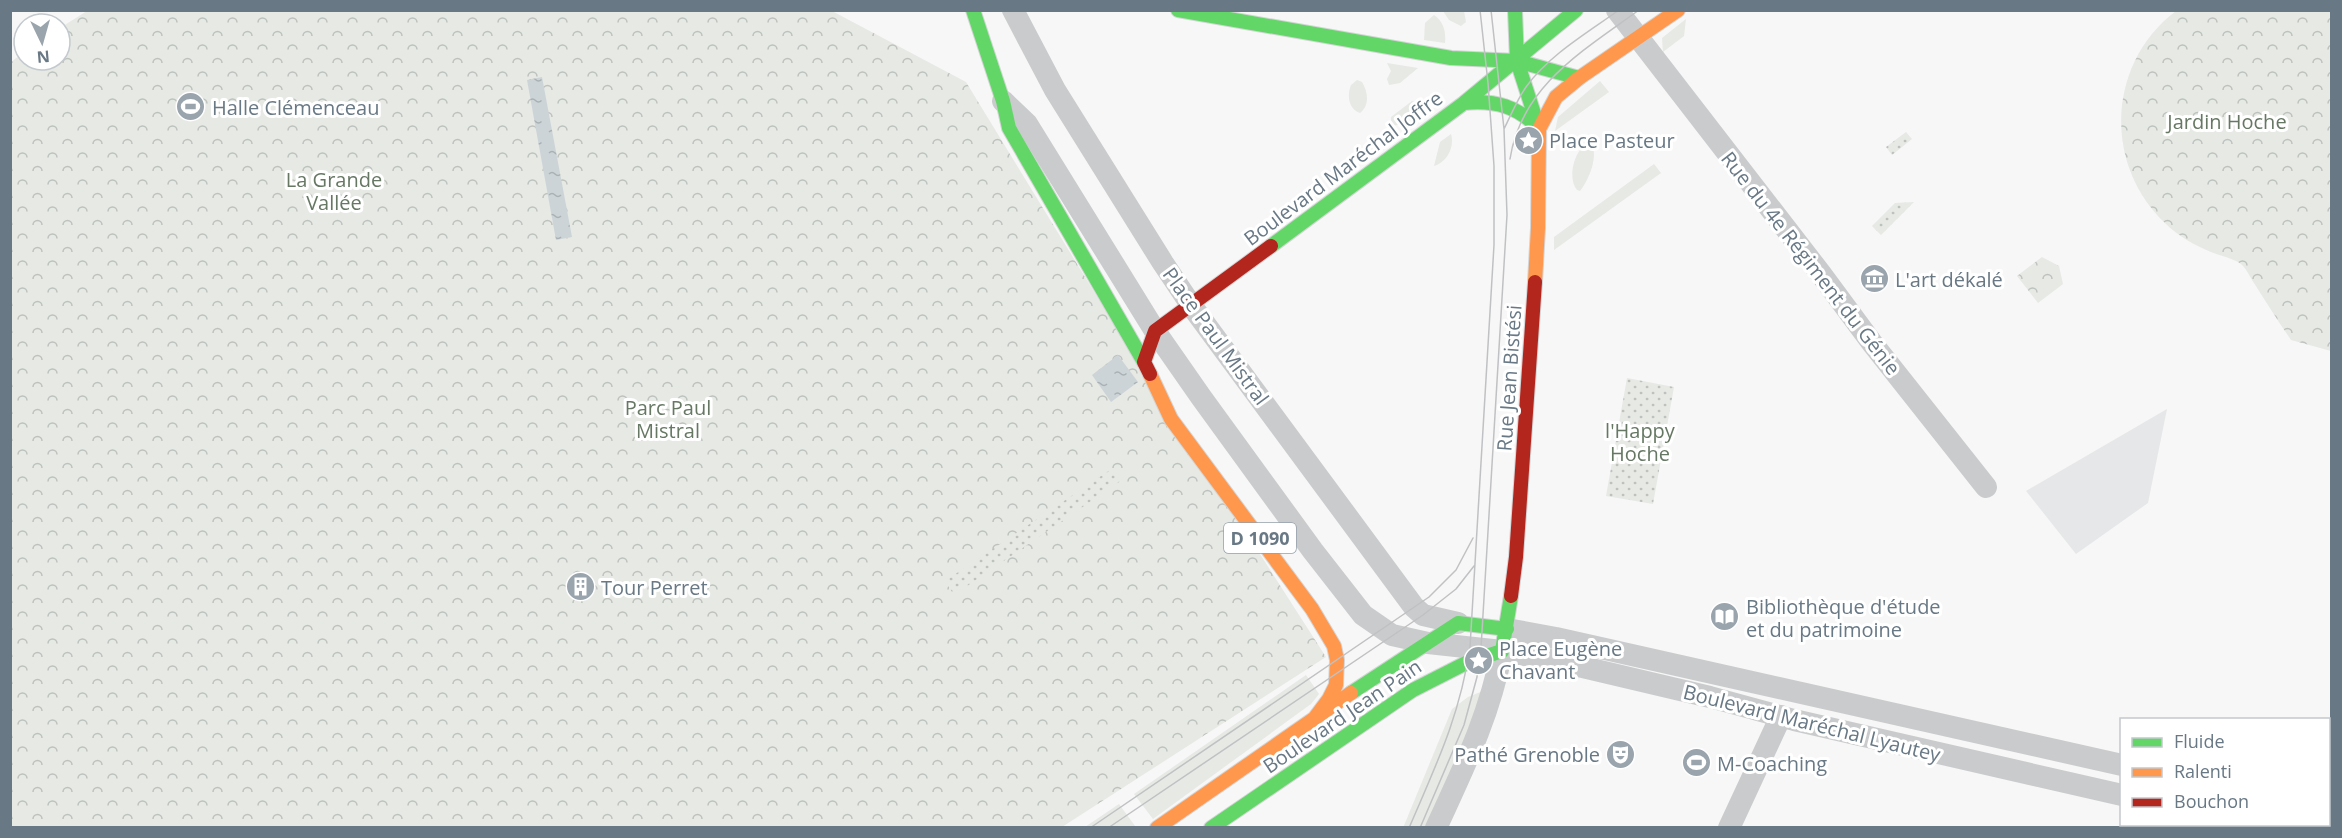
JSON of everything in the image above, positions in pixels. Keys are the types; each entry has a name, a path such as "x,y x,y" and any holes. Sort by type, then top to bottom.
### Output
{"main road":[{"path":"973,10 1003,101 1009,128 1144,362"},
{"path":"1178,10 1254,17 1335,36 1451,58 1516,61 1579,78"},
{"path":"1515,10 1516,61 1539,129"},
{"name":"Boulevard Maréchal Joffre","path":"1155,330 1464,103 1576,10"},
{"path":"1539,129 1556,97 1579,78 1678,10"},
{"path":"1451,58 1458,63 1465,80 1464,103 1482,100 1502,102 1519,111 1539,129"},
{"name":"Rue Jean Bistési","path":"1502,651 1516,557 1538,228 1539,129"},
{"path":"1144,362 1155,330"},
{"name":"D 1090","path":"1144,362 1171,419 1312,609 1334,646 1337,660 1336,685 1314,719"},
{"path":"1458,623 1507,629"},
{"name":"Boulevard Jean Pain","path":"1156,828 1458,623"},
{"name":"Boulevard Jean Pain","path":"1211,828 1413,690 1468,662 1502,651"}],"street":[{"name":"Place Paul Mistral","path":"1013,10 1055,90 1191,305 1414,607 1423,615 1458,623"},
{"path":"1617,10 1638,38"},
{"name":"Rue du 4e Régiment du Génie","path":"1638,38 1872,343 1986,486"},
{"path":"1003,101 1027,124 1155,330 1306,542 1362,615 1392,635 1428,644 1502,651 1493,693 1478,735 1436,828"},
{"name":"Boulevard Maréchal Lyautey","path":"1507,629 1566,640 2120,765"},
{"name":"Boulevard Maréchal Lyautey","path":"1502,651 1553,660 1956,758 2120,795"},
{"path":"1729,828 1781,716"}],"shaded area":[{"path":"2167,409 2148,503 2076,554 2026,491"}],"green space":[{"name":"Parc Paul Mistral","path":"87,11 832,11 966,82 1140,367 1326,657 1062,827 11,828 11,62 12,72 72,72 72,20"},
{"path":"1443,11 1464,11 1466,22 1461,26 1449,20"},
{"name":"Jardin Hoche","path":"2176,11 2331,11 2331,351 2291,340 2243,266 2192,243 2170,228 2145,199 2131,172 2123,143 2121,114 2126,85 2137,57 2153,32"},
{"path":"1434,15 1444,28 1445,43 1424,40 1425,23"},
{"path":"1686,19 1684,36 1663,52 1662,38"},
{"path":"1387,63 1418,68 1400,83 1389,85 1387,79 1391,71"},
{"path":"1357,80 1362,82 1367,94 1367,102 1360,113 1353,108 1349,97 1351,85"},
{"path":"1600,81 1609,92 1555,131 1558,117"},
{"path":"1412,101 1430,108 1415,122 1391,126 1391,117"},
{"path":"1906,132 1912,139 1892,155 1886,147"},
{"path":"1451,134 1452,144 1449,153 1443,161 1434,166 1440,142"},
{"path":"1590,142 1593,147 1594,160 1590,174 1580,191 1574,185 1574,164 1580,150"},
{"path":"1654,164 1661,173 1554,250 1554,237"},
{"path":"1914,202 1881,235 1872,226 1895,203"},
{"path":"2042,257 2059,266 2063,284 2038,303 2017,276"},
{"name":"l'Happy Hoche","path":"1627,378 1674,387 1653,504 1606,496"},
{"path":"1113,468 1122,480 954,595 945,581"},
{"path":"1306,675 1319,694 1311,704 1153,819 1134,794"},
{"path":"1488,689 1430,827 1403,828 1452,709 1468,697"},
{"path":"1119,804 1135,826 1085,827"}],"water":[{"path":"542,77 572,237 556,240 527,80"},
{"path":"1118,355 1138,382 1111,402 1092,375"}],"tram line":[{"path":"1409,828 1438,761 1453,718 1466,672 1470,647 1494,245 1494,166 1480,10"},
{"path":"1420,828 1464,725 1477,677 1481,648 1507,215 1504,129 1491,10"},
{"path":"1504,129 1520,97 1535,75 1569,45 1619,10"},
{"path":"1510,159 1516,133 1541,90 1577,55 1639,10"},
{"path":"1090,828 1429,597 1456,570 1473,538"},
{"path":"1108,828 1423,615 1456,589 1474,566"}],"traffic: fast":[{"path":"973,10 1003,101 1009,128 1144,362"},
{"path":"1178,10 1451,58 1517,61 1579,78"},
{"path":"1515,10 1517,61 1539,129"},
{"path":"1271,246 1464,103 1576,10"},
{"path":"1464,103 1475,102 1505,106 1523,115 1539,129"},
{"path":"1211,828 1413,690 1468,662 1502,651 1511,596"},
{"path":"1351,693 1458,623 1507,629"}],"traffic: slow":[{"path":"1535,282 1539,129 1556,97 1579,78 1678,10"},
{"path":"1150,374 1171,419 1312,609 1334,646 1337,660 1336,685 1314,719"},
{"path":"1157,828 1351,693"}],"traffic: jam":[{"path":"1150,374 1144,362 1155,331 1271,246"},
{"path":"1511,596 1516,557 1535,282"}],"place":[{"name":"Halle Clémenceau","path":"191,107"},
{"name":"Place Pasteur","path":"1528,140"},
{"name":"L'art dékalé","path":"1874,279"},
{"name":"Tour Perret","path":"580,587"},
{"name":"Bibliothèque d'étude et du patrimoine","path":"1725,617"},
{"name":"Place Eugène Chavant","path":"1478,660"},
{"name":"Pathé Grenoble","path":"1621,754"},
{"name":"M-Coaching","path":"1696,763"}],"park label":[{"name":"La Grande Vallée","path":"334,190"}]}
